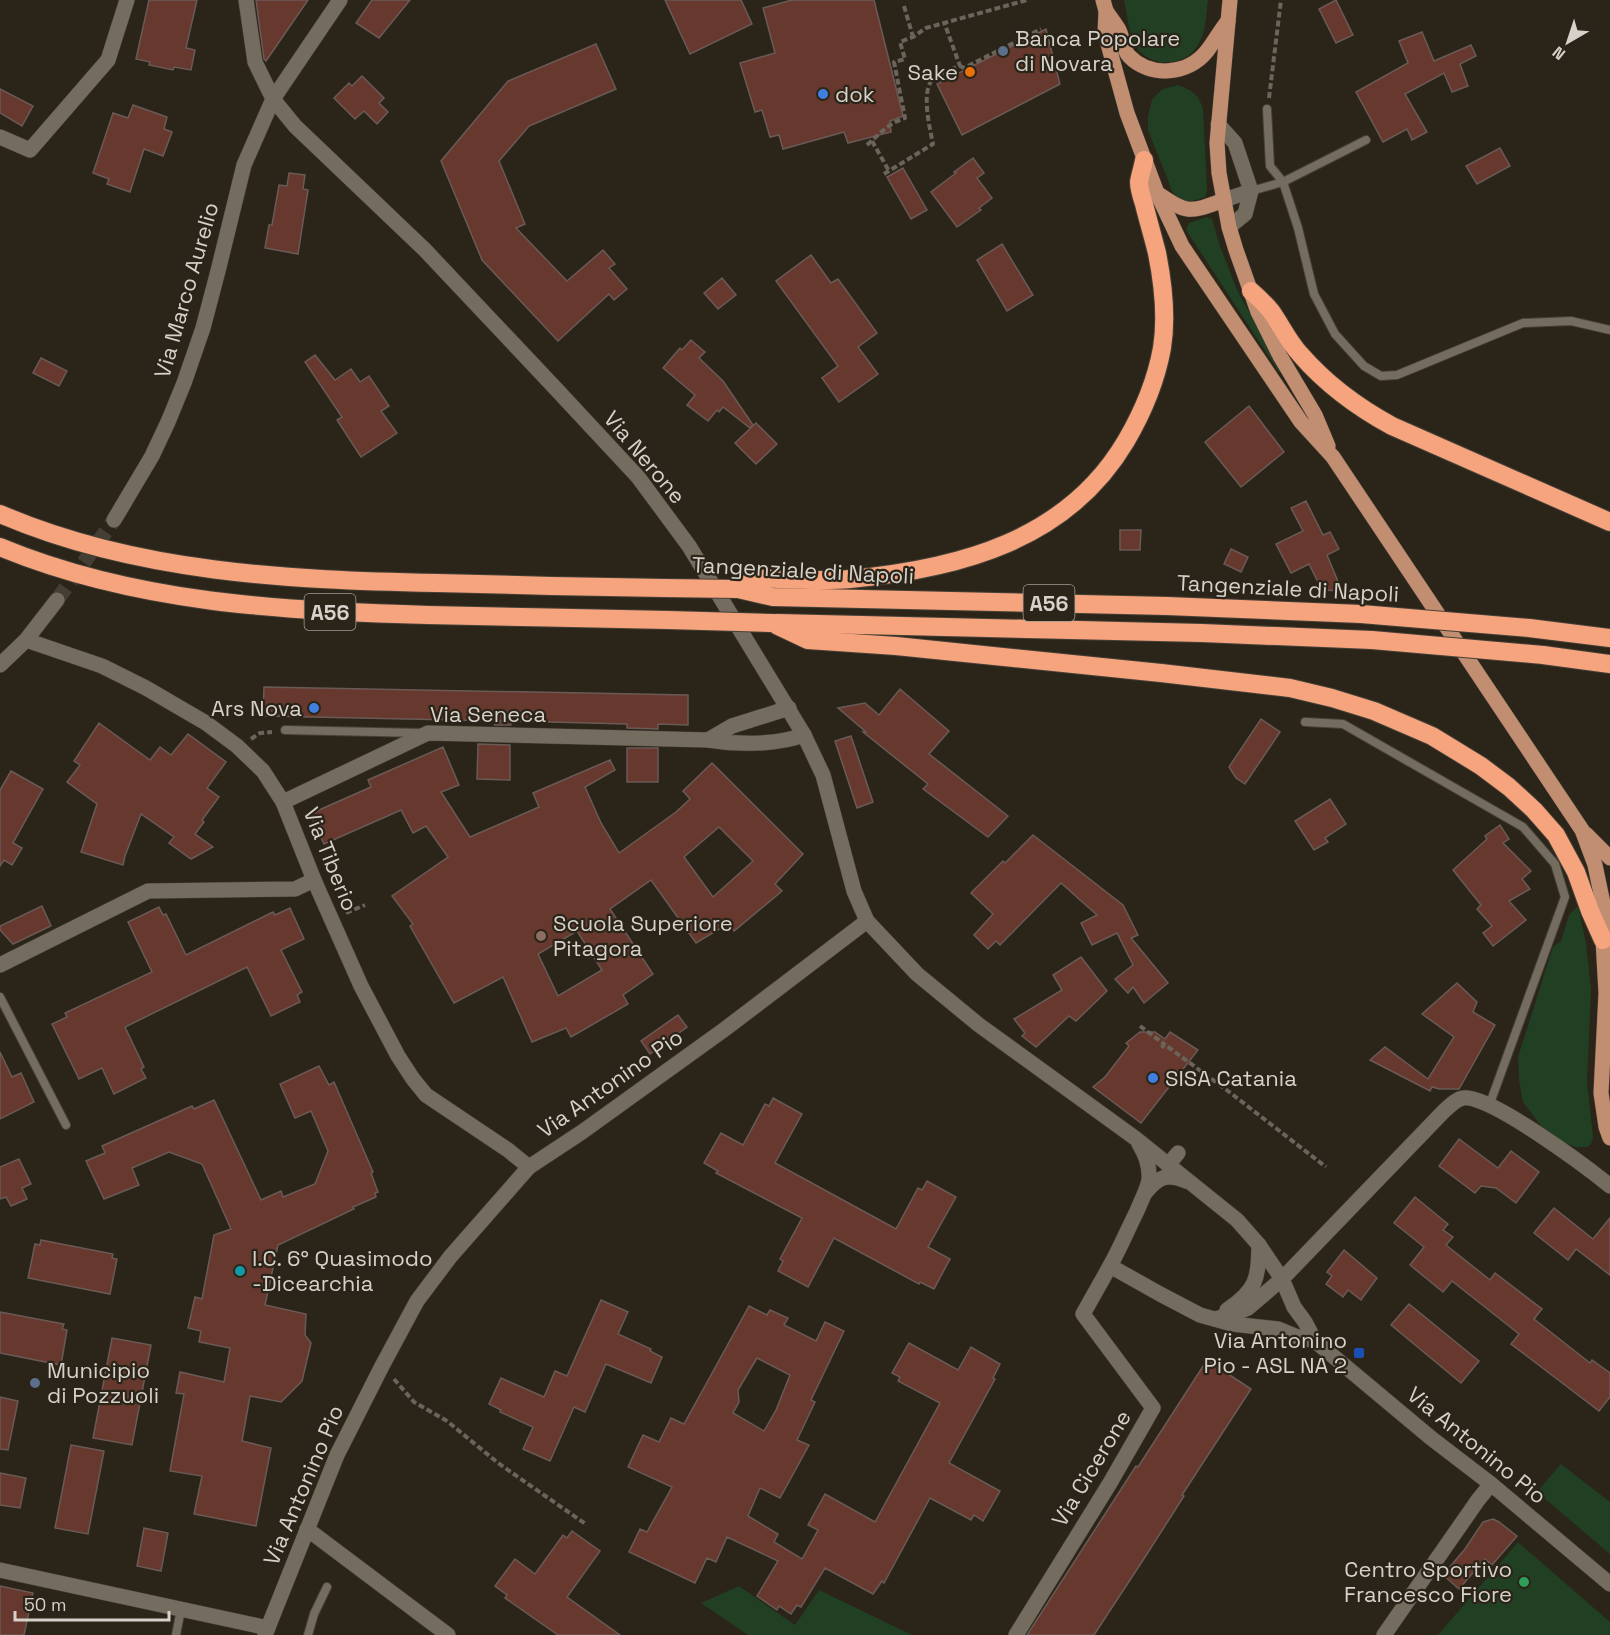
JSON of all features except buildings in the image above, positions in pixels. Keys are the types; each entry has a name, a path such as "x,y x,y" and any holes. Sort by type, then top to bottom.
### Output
{"highway":[{"path":"738,589 757,579 845,580 939,566 970,558 1026,535 1056,517 1101,476 1119,454 1147,401 1162,348 1164,320 1162,288 1157,254 1139,184 1144,160"},
{"path":"1251,291 1270,311 1300,355 1333,387 1365,411 1392,426 1610,522"},
{"name":"Tangenziale di Napoli","path":"0,514 67,538 156,561 297,579 738,589 773,597 1167,606 1361,614 1529,628 1610,638"},
{"name":"A56","path":"0,547 58,568 161,593 246,605 329,612 1202,633 1372,640 1610,664"},
{"path":"772,623 807,640 896,646 1290,688 1374,711 1432,736 1461,753 1509,787 1534,810 1556,836 1576,872 1603,940"}],"main road":[{"path":"1230,0 1217,143 1229,227 1258,312 1280,356 1315,415 1333,458"},
{"path":"1104,5 1120,32 1127,55 1143,66 1155,70 1181,69 1193,63 1206,52 1228,21"},
{"path":"1104,5 1105,33 1127,113 1157,193 1182,246 1301,422 1333,458 1582,830 1610,858"},
{"path":"1157,193 1179,207 1189,210 1224,200"},
{"path":"1582,830 1595,865 1604,908 1607,1051 1601,1093 1610,1138"}],"street":[{"path":"0,137 30,150 108,60 127,0"},
{"name":"Via Nerone","path":"246,0 255,62 273,99 295,126 425,250 638,477 689,546 789,708 823,775 854,891 867,921"},
{"name":"Via Marco Aurelio","path":"114,520 156,447 184,383 203,328 244,165 273,99 340,0"},
{"path":"1218,124 1235,143 1251,191 1245,214 1229,227"},
{"path":"1224,200 1251,191"},
{"path":"0,665 26,640 57,600"},
{"name":"Via Tiberio","path":"26,640 102,666 146,688 206,723 237,746 263,771 283,802 314,880 361,986 398,1056 413,1079 426,1095 508,1149 529,1167"},
{"path":"708,740 732,726 789,708"},
{"name":"Via Seneca","path":"283,802 428,734 708,740 731,744 789,740 804,735"},
{"path":"0,965 148,891 295,889 314,880"},
{"name":"Via Antonino Pio","path":"266,1632 337,1455 417,1301 443,1266 529,1167 582,1132 725,1029 867,921 917,974 970,1018 1135,1138 1173,1159 1191,1183 1237,1220 1259,1245 1282,1279 1294,1307 1315,1341 1610,1584"},
{"path":"1215,1319 1248,1308 1282,1279 1454,1102 1463,1098 1478,1100 1548,1140 1610,1186"},
{"name":"Via Antonino Pio","path":"1135,1138 1145,1154 1149,1180 1123,1242 1110,1266 1200,1315 1232,1324 1278,1329 1315,1341"},
{"name":"Via Antonino Pio","path":"1144,1194 1163,1177 1174,1176 1191,1183"},
{"path":"1215,1319 1249,1292 1258,1273 1259,1245"},
{"name":"Via Cicerone","path":"1016,1635 1110,1483 1153,1408 1083,1314 1110,1266"},
{"path":"1384,1635 1491,1484"},
{"path":"307,1529 448,1635"},
{"path":"0,1570 181,1609 266,1632"}],"lane":[{"path":"1268,109 1270,166 1283,182 1298,228 1314,294 1335,334 1364,366 1381,375 1397,375 1523,323 1571,321 1610,330"},
{"path":"1251,191 1283,182 1366,140"},
{"path":"1305,723 1343,724 1523,827 1555,864 1564,897 1489,1106"},
{"path":"285,730 428,734"},
{"path":"0,997 66,1125"},
{"path":"308,1635 314,1614 327,1587"},
{"path":"176,1635 181,1609"}],"path":[{"path":"867,145 883,129 906,118 895,77 894,62 905,59 900,42 926,28 944,22 1027,0"},
{"path":"1268,109 1281,0"},
{"path":"904,6 913,37"},
{"path":"944,22 960,66"},
{"path":"884,174 933,144 927,116 928,88 932,79 960,66 964,68 1041,29"},
{"path":"872,141 889,171"},
{"path":"1140,1026 1163,1046 1228,1091 1326,1167"},
{"path":"382,1366 414,1402 447,1421 498,1463 587,1525"}],"green space":[{"path":"1124,0 1208,0 1201,40 1192,53 1176,61 1166,62 1148,58 1135,45"},
{"path":"1178,85 1194,93 1203,109 1207,190 1205,197 1191,201 1185,201 1173,193 1148,130 1148,116 1152,100 1163,89"},
{"path":"1207,217 1212,219 1237,290 1283,373 1279,372 1186,230 1189,223"},
{"path":"1578,906 1586,943 1591,989 1587,1082 1593,1137 1591,1144 1587,1147 1576,1147 1563,1143 1541,1126 1523,1102 1518,1057 1553,947 1561,941 1569,915"},
{"path":"1561,1464 1610,1502 1610,1554 1537,1492"},
{"name":"Centro Sportivo Francesco Fiore","path":"1518,1542 1610,1622 1610,1635 1438,1635"},
{"path":"739,1586 795,1625 819,1590 912,1635 748,1635 701,1603"}],"tunnel":[{"path":"57,600 114,520"}],"place":[{"name":"Banca Popolare di Novara","path":"1003,51"},
{"name":"Sake","path":"970,72"},
{"name":"dok","path":"823,94"},
{"name":"Ars Nova","path":"314,708"},
{"name":"Scuola Superiore Pitagora","path":"541,936"},
{"name":"SISA Catania","path":"1153,1078"},
{"name":"I.C. 6° Quasimodo -Dicearchia","path":"240,1271"},
{"name":"Via Antonino Pio - ASL NA 2","path":"1359,1353"},
{"name":"Municipio di Pozzuoli","path":"35,1383"},
{"name":"Centro Sportivo Francesco Fiore","path":"1524,1582"}]}
